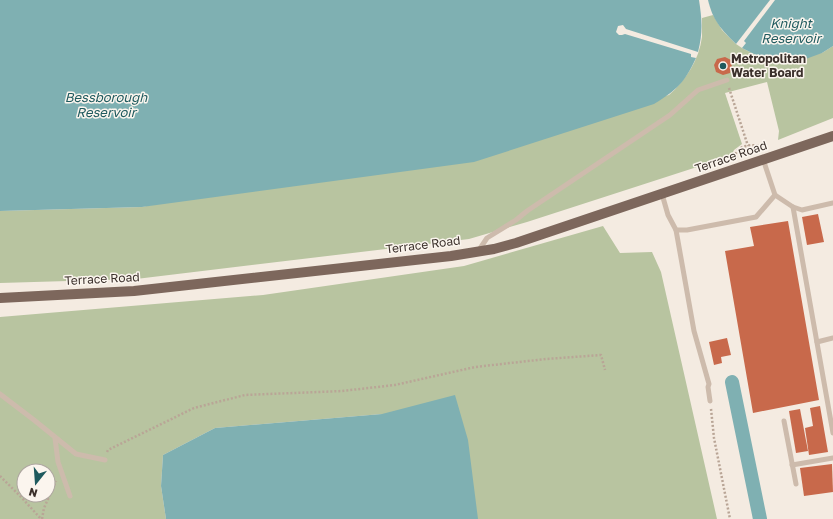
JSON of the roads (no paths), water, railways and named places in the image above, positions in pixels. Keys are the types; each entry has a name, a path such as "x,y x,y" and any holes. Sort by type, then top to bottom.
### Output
{"main road":[{"name":"Terrace Road","path":"0,298 134,291 443,257 494,249 662,194 763,155 833,136"}],"lane":[{"path":"478,251 487,238 516,220 527,211 670,115 698,90 727,80"},
{"path":"763,155 775,196 793,207 802,210 833,203"},
{"path":"662,194 668,215 676,230 694,331 709,384 710,401"},
{"path":"676,230 687,230 756,217 775,196"},
{"path":"793,207 833,433"},
{"path":"816,342 833,338"},
{"path":"0,394 76,454 105,460"},
{"path":"784,421 796,484"},
{"path":"55,438 58,462 70,496"},
{"path":"792,464 833,458"}],"water":[{"name":"Bessborough Reservoir","path":"0,0 699,0 701,32 698,52 626,29 623,25 618,26 616,32 619,35 625,34 691,54 691,57 696,58 680,85 654,104 474,162 142,207 0,211"},
{"name":"Knight Reservoir","path":"708,0 770,0 736,44 718,24 712,14"},
{"name":"Knight Reservoir","path":"775,0 833,0 833,46 822,53 803,60 780,61 760,57 742,48 746,43 744,41"},
{"path":"455,395 468,440 478,519 166,519 161,486 163,455 215,428 382,414"}],"waterway":[{"path":"732,382 760,519"}],"place":[{"name":"Metropolitan Water Board","path":"723,66"}]}
